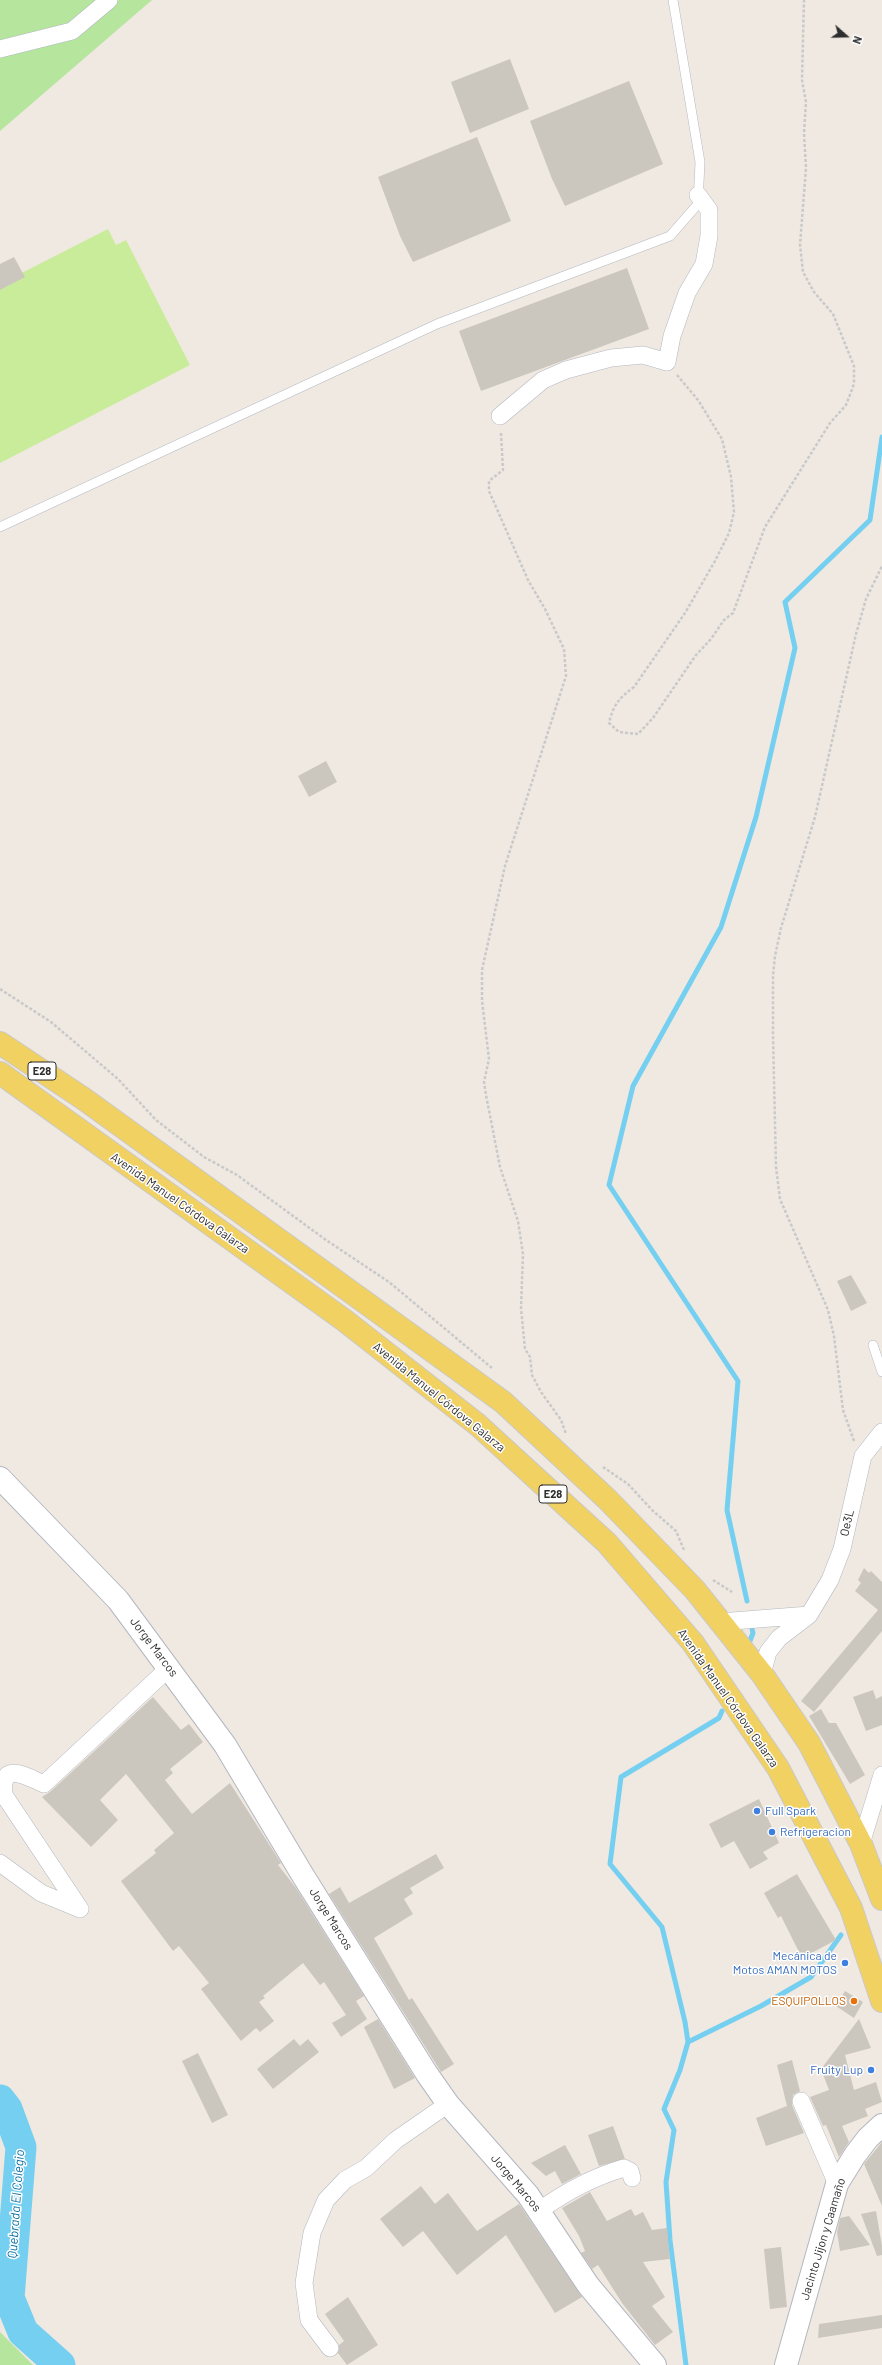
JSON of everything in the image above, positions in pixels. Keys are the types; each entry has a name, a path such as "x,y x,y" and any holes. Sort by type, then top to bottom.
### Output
{"main road":[{"name":"E28","path":"0,1042 84,1099 503,1402 608,1500 695,1590 762,1674 809,1743 862,1844 882,1899"},
{"name":"Avenida Manuel Córdova Galarza","path":"0,1074 350,1325 478,1425 607,1543 693,1643 778,1768 851,1908 882,2000"},
{"path":"67,1123 84,1099"},
{"name":"Jorge Marcos","path":"0,1478 118,1600 170,1667 225,1745 302,1874 427,2074 448,2104 539,2211 588,2286 655,2365"},
{"name":"Jacinto Jijon y Caamaño","path":"786,2365 837,2184 855,2155 868,2138 882,2126"}],"street":[{"path":"0,49 72,31 109,0"},
{"path":"500,416 544,380 566,370 611,358 643,355 667,362 672,336 687,293 704,264 709,236 709,210 698,195"},
{"name":"Oe3L","path":"762,1674 768,1652 779,1638 809,1615 830,1580 842,1549 863,1456 882,1432"},
{"path":"720,1622 809,1615"},
{"path":"0,1863 41,1893 80,1909 4,1794 0,1785 2,1778 6,1773 12,1772 44,1784 170,1667"},
{"path":"862,1844 882,1775"},
{"path":"801,2101 837,2184"},
{"path":"330,2348 309,2320 304,2283 312,2233 326,2200 345,2180 366,2168 396,2140 448,2104"},
{"path":"539,2211 559,2196 608,2172 624,2168 630,2171 632,2178"}],"lane":[{"path":"0,526 437,324 670,236 698,204 700,162 673,0"},
{"path":"874,1345 882,1372"}],"path":[{"path":"667,362 698,400 722,439 731,476 734,512 728,533 718,554 684,613 634,687 623,695 612,708 609,723 619,732 638,734 653,718 696,655 711,639 724,620 733,613 765,527 830,423 846,405 854,384 854,366 834,314 814,292 803,272 800,245 806,168 804,133 806,102 802,80 804,0"},
{"path":"500,416 503,470 489,481 489,491 528,580 545,609 564,649 566,676 505,866 482,970 482,1008 489,1059 484,1082 500,1167 518,1221 523,1254 521,1308 525,1349 530,1357 532,1376 541,1392 561,1420 567,1435 561,1430"},
{"path":"863,1456 852,1438 843,1410 834,1336 828,1310 780,1199 776,1168 773,974 781,928 815,817 856,634 866,599 882,566"},
{"path":"0,989 52,1022 118,1079 156,1120 204,1157 237,1175 326,1240 390,1282 498,1373"},
{"path":"599,1464 624,1480 652,1510 676,1531 687,1556"},
{"path":"706,1576 732,1592"}],"green space":[{"path":"0,0 152,0 0,131"},
{"path":"108,229 116,245 126,240 190,365 0,463 0,284"},
{"path":"0,2332 33,2365 0,2365"}],"building":[{"path":"510,59 529,109 470,133 451,82"},
{"path":"629,81 663,164 565,206 552,179 530,121"},
{"path":"477,137 511,221 413,262 400,236 378,177"},
{"path":"14,257 25,277 0,290 0,264"},
{"path":"627,268 649,329 481,391 459,331"},
{"path":"326,761 337,782 309,797 298,776"},
{"path":"851,1275 867,1303 851,1311 837,1281"},
{"path":"864,1568 869,1573 871,1571 882,1582 882,1631 814,1712 801,1701 878,1610 855,1591 861,1583 858,1580"},
{"path":"873,1690 876,1699 882,1696 882,1725 866,1731 853,1697"},
{"path":"153,1697 181,1730 189,1724 203,1742 170,1769 173,1773 165,1780 192,1814 230,1783 281,1863 278,1865 296,1888 364,1996 356,2001 367,2019 341,2037 332,2023 346,2015 324,1982 320,1985 303,1963 263,1996 265,1998 259,2002 274,2021 260,2032 256,2028 241,2041 201,1989 209,1983 179,1946 173,1951 121,1881 156,1853 154,1850 174,1833 126,1774 100,1800 118,1820 91,1847 42,1797 51,1791"},
{"path":"821,1709 829,1723 836,1723 865,1775 850,1784 809,1716"},
{"path":"759,1799 779,1843 763,1852 768,1859 750,1869 734,1841 721,1848 709,1824"},
{"path":"436,1854 444,1868 410,1888 413,1893 404,1899 413,1914 374,1938 409,2000 412,1998 454,2064 441,2072 329,1894 340,1887 349,1903"},
{"path":"797,1874 836,1940 802,1958 781,1916 778,1918 764,1893"},
{"path":"845,1991 863,2002 854,2018 836,2006"},
{"path":"378,2019 415,2078 394,2089 364,2027"},
{"path":"859,2019 871,2048 845,2055 854,2090 876,2082 882,2102 865,2109 868,2116 842,2126 849,2142 839,2157 826,2125 823,2126 810,2097 829,2090 821,2069"},
{"path":"294,2039 300,2046 308,2039 319,2052 273,2089 257,2069"},
{"path":"198,2053 228,2115 212,2123 182,2061"},
{"path":"792,2060 800,2091 793,2095 792,2105 804,2133 766,2146 756,2118 787,2106 777,2065"},
{"path":"613,2126 625,2159 599,2166 588,2135"},
{"path":"882,2142 882,2206 864,2164"},
{"path":"565,2145 581,2174 562,2184 555,2171 546,2176 531,2163"},
{"path":"421,2186 435,2204 448,2193 477,2231 519,2204 582,2297 555,2313 506,2235 457,2275 423,2231 403,2247 380,2219"},
{"path":"590,2192 607,2221 631,2209 635,2216 643,2212 652,2230 667,2228 670,2259 643,2262 665,2297 652,2306 673,2332 655,2345 622,2303 598,2265 592,2269 581,2253 585,2251 579,2236 562,2208"},
{"path":"876,2211 882,2246 882,2255 877,2256 861,2214"},
{"path":"849,2216 870,2245 840,2251 837,2232 840,2218"},
{"path":"781,2247 787,2307 770,2309 764,2249"},
{"path":"348,2297 378,2345 347,2365 338,2353 339,2345 344,2341 325,2314"},
{"path":"882,2315 882,2328 818,2338 819,2324"}],"waterway":[{"path":"747,1601 727,1510 738,1381 609,1185 633,1086 721,927 756,817 795,648 785,602 870,520 882,437"},
{"path":"748,1646 753,1633 752,1629"},
{"path":"686,2365 670,2240 666,2182 674,2130 664,2109 680,2070 688,2042 685,2022 662,1927 610,1864 621,1777 719,1718 722,1711"},
{"path":"688,2042 761,2006 811,1977 841,1935"},
{"name":"Quebrada El Colegio","path":"0,2100 7,2109 21,2147 9,2298 23,2332 60,2365"}],"place":[{"name":"Full Spark","path":"757,1811"},
{"name":"Refrigeracion","path":"772,1832"},
{"name":"Mecánica de Motos AMAN MOTOS","path":"845,1963"},
{"name":"ESQUIPOLLOS","path":"854,2001"},
{"name":"Fruity Lup","path":"871,2070"}]}
